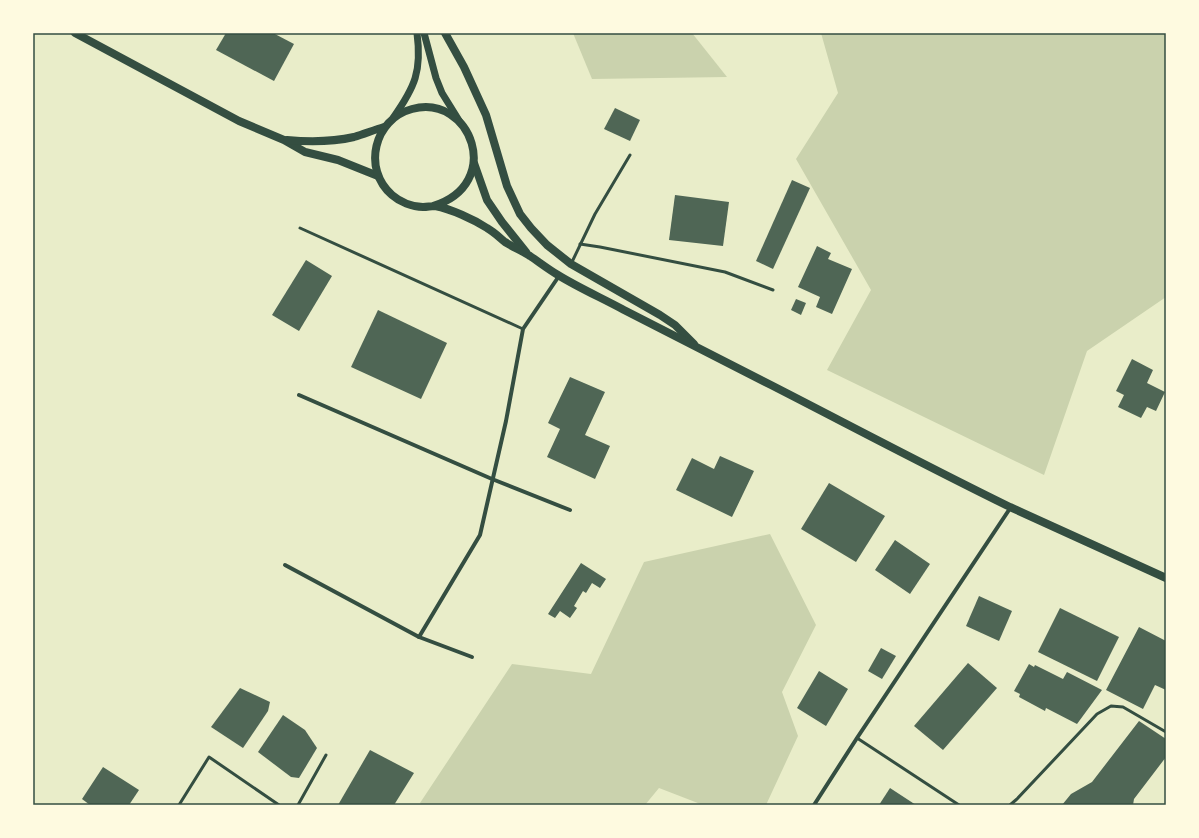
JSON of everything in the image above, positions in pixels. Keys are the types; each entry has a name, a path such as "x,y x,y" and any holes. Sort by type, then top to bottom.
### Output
{"main road":[{"path":"75,33 239,121 284,140 305,152 338,160 378,176"},
{"path":"445,33 464,68 486,115 507,186 520,214 547,245 571,264 675,325 702,351"},
{"path":"414,108 427,108 446,112 462,124 470,136 474,149 474,163 471,175 456,196 433,206 422,207 400,201 391,194 378,176 374,160 376,143 384,127 391,120 414,108"},
{"path":"284,140 312,142 337,140 353,137 384,127"},
{"path":"474,163 487,200 529,256"},
{"path":"433,206 467,216 559,276 702,351 1011,507 1166,578"}],"street":[{"path":"391,120 408,96 418,67 419,50 417,33"},
{"path":"424,33 436,78 442,92 462,124"},
{"path":"419,637 480,535 506,421 523,329 559,276"},
{"path":"299,395 570,510"},
{"path":"814,805 1011,507"},
{"path":"286,565 419,637 472,657"}],"lane":[{"path":"571,264 595,214 630,155"},
{"path":"300,228 523,329"},
{"path":"580,244 600,246 725,272 773,290"},
{"path":"1010,805 1018,799 1097,714 1111,706 1123,707 1166,732"},
{"path":"857,738 958,805"},
{"path":"298,805 326,755"},
{"path":"179,805 209,757 279,805"}],"green space":[{"path":"573,33 692,33 727,77 592,79"},
{"path":"821,33 1166,33 1166,297 1087,351 1044,475 827,370 871,290 796,159 838,93"},
{"path":"770,534 816,625 782,692 798,736 766,805 703,805 659,788 645,805 423,805 420,803 512,664 591,674 644,562"}],"building":[{"path":"226,33 273,33 294,44 274,81 216,50"},
{"path":"615,108 640,120 630,141 604,129"},
{"path":"792,180 810,188 773,269 756,261"},
{"path":"675,195 729,202 723,246 669,240"},
{"path":"817,246 831,253 828,259 852,269 832,314 816,307 820,297 798,287"},
{"path":"306,260 332,276 299,331 272,315"},
{"path":"796,299 806,303 801,315 791,310"},
{"path":"378,310 447,343 421,399 351,367"},
{"path":"1132,359 1153,370 1147,383 1165,392 1156,411 1147,407 1141,418 1118,407 1124,395 1116,391"},
{"path":"570,377 605,392 585,435 610,446 595,479 547,457 560,429 548,423"},
{"path":"720,456 754,471 732,517 676,490 692,458 714,469"},
{"path":"829,483 885,516 856,562 801,529"},
{"path":"895,540 930,564 910,594 875,570"},
{"path":"581,563 606,579 600,588 592,583 586,593 583,591 574,606 577,608 570,618 560,611 555,618 548,614"},
{"path":"979,596 1012,611 999,641 966,626"},
{"path":"1060,608 1119,637 1097,681 1038,652"},
{"path":"1139,627 1166,641 1166,690 1155,685 1143,709 1106,690"},
{"path":"881,648 896,656 882,679 868,671"},
{"path":"968,663 997,688 943,750 914,726"},
{"path":"1029,664 1034,667 1035,665 1063,679 1067,672 1102,690 1077,724 1046,708 1045,711 1019,697 1020,694 1014,691"},
{"path":"819,671 848,689 826,726 797,708"},
{"path":"240,688 270,702 268,711 243,748 211,727"},
{"path":"283,715 305,730 317,748 299,778 291,777 258,752"},
{"path":"1139,721 1166,739 1166,757 1134,799 1133,805 1062,805 1071,794 1092,782"},
{"path":"370,750 414,773 394,805 338,805"},
{"path":"103,767 139,790 129,805 90,805 82,799"},
{"path":"890,788 916,805 879,805"}]}
